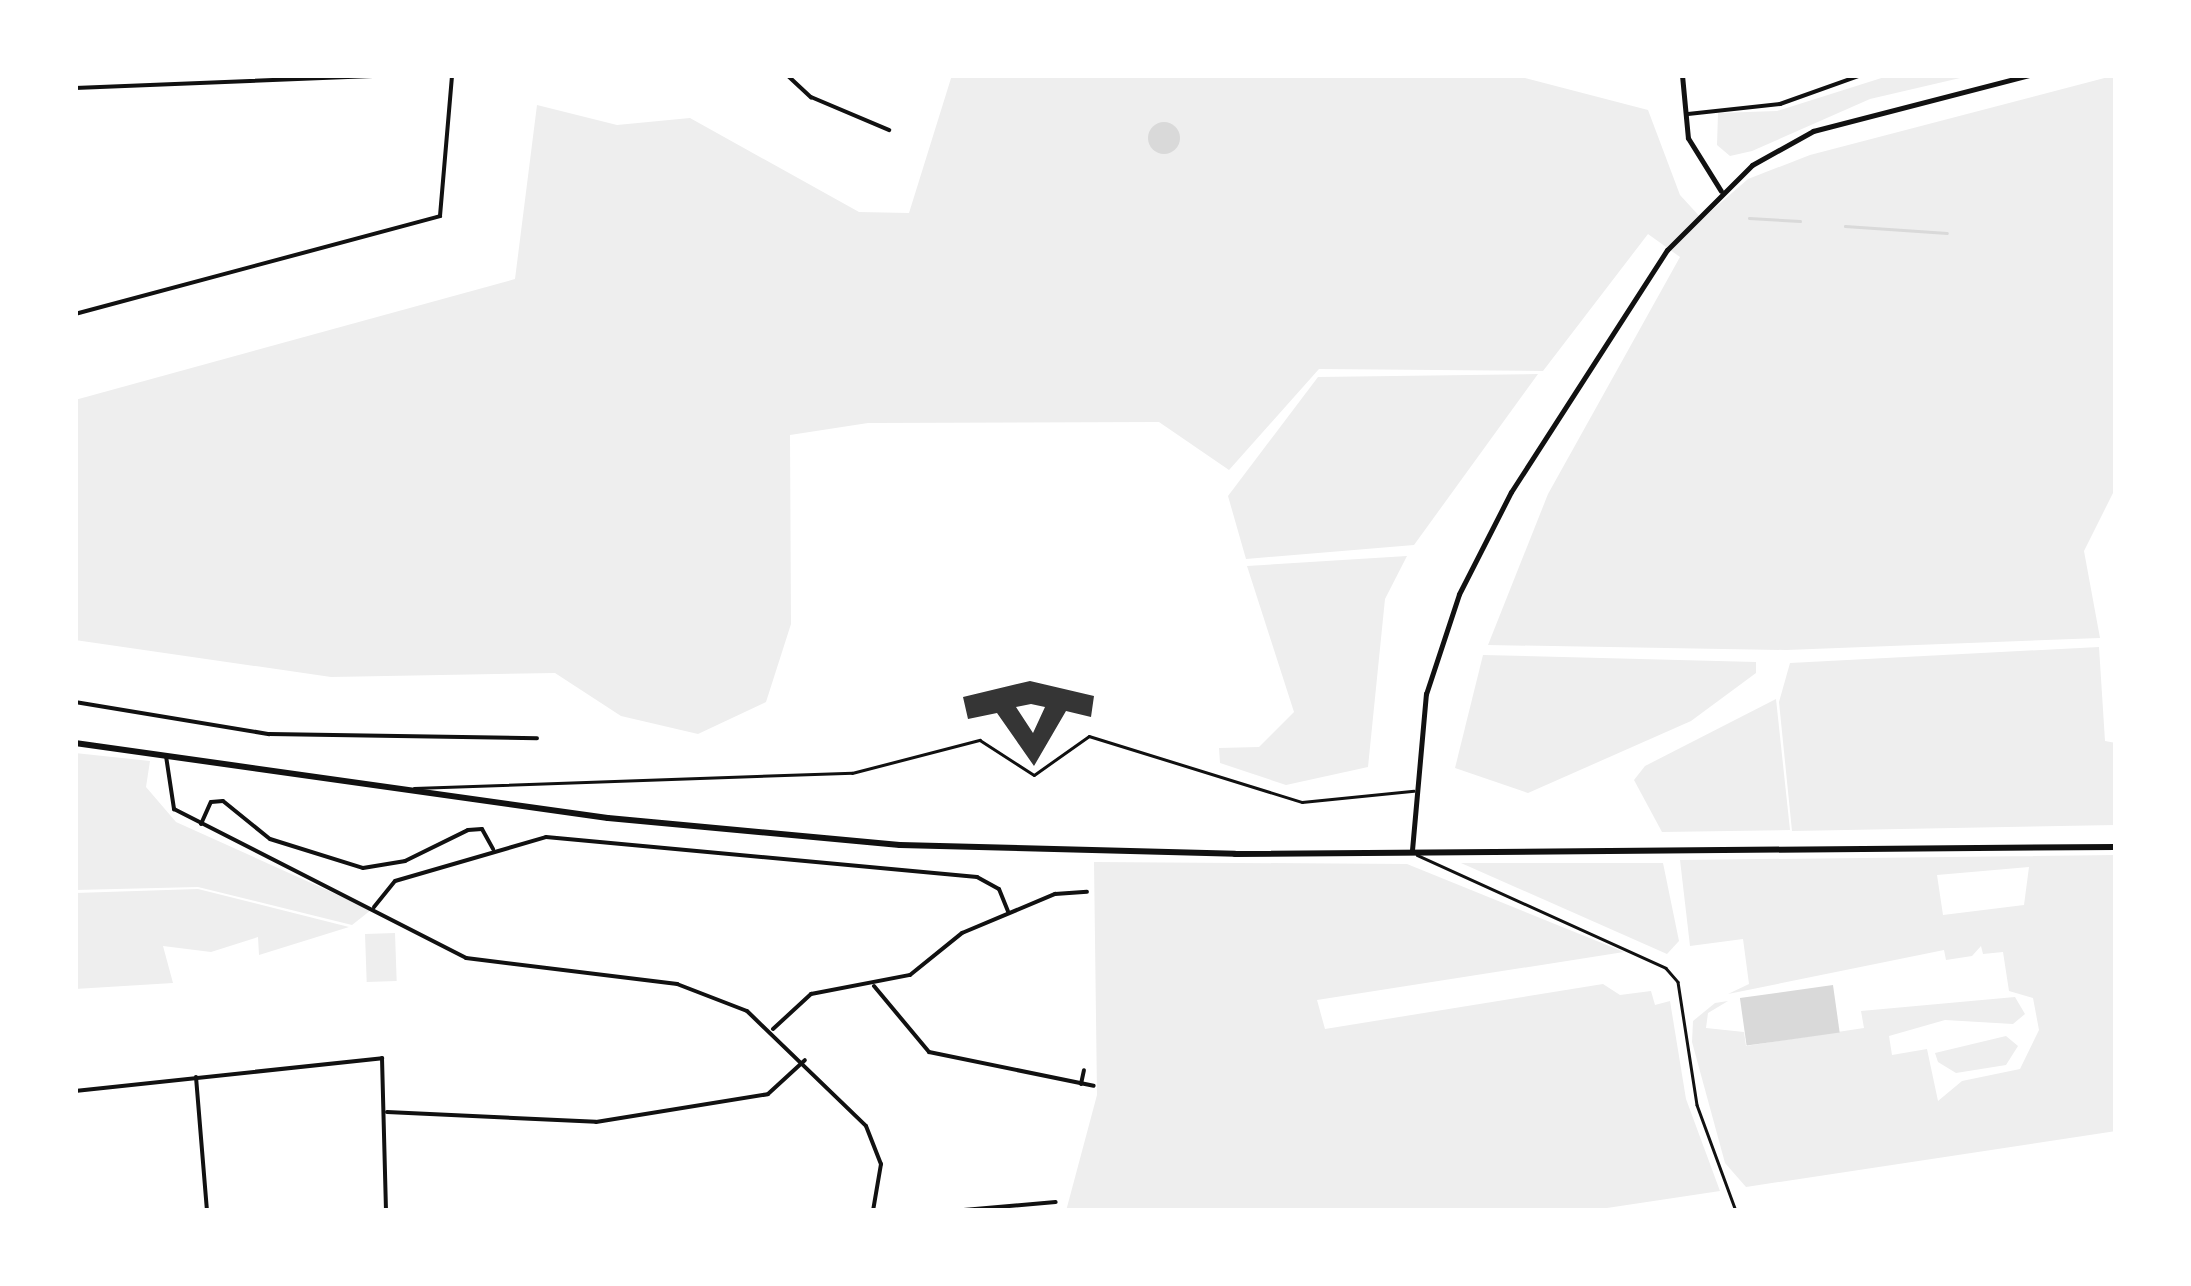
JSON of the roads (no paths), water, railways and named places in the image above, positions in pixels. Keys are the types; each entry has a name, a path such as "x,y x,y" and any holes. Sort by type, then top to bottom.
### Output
{"main road":[{"path":"75,743 409,790 900,845 1412,850 2116,847"}],"street":[{"path":"75,88 398,75"},
{"path":"75,314 440,216 452,75"},
{"path":"787,75 811,97 889,130"},
{"path":"1682,75 1685,115 1720,192"},
{"path":"1828,75 1832,84"},
{"path":"1685,115 1780,104 1860,75"},
{"path":"1412,850 1413,791 1426,694 1482,540 1650,273 1720,192 1782,146 1847,118 2030,75"},
{"path":"75,702 269,734 537,738"},
{"path":"166,756 167,798 201,824 374,907 480,964 677,984 773,1029 873,1138 881,1164 874,1211"},
{"path":"201,824 211,802 222,801 270,839 363,868 404,861 468,830 482,829 493,848"},
{"path":"374,907 395,881 493,848 546,838 977,877 999,889 1008,912"},
{"path":"773,1029 811,994 910,975 962,932 1008,912 1088,892"},
{"path":"874,984 930,1052 1094,1086"},
{"path":"75,1091 382,1058 387,1112 386,1211"},
{"path":"387,1112 596,1122 768,1094 805,1060"},
{"path":"1081,1084 1084,1070"},
{"path":"196,1076 207,1211"},
{"path":"952,1211 1056,1202"}],"lane":[{"path":"409,790 470,782 838,774 980,740 1034,774 1089,736 1302,802 1413,791"},
{"path":"1412,850 1666,968 1678,982 1698,1105 1736,1211"}],"waterway":[{"path":"1749,218 1800,221"},
{"path":"1845,226 1947,233"}]}
